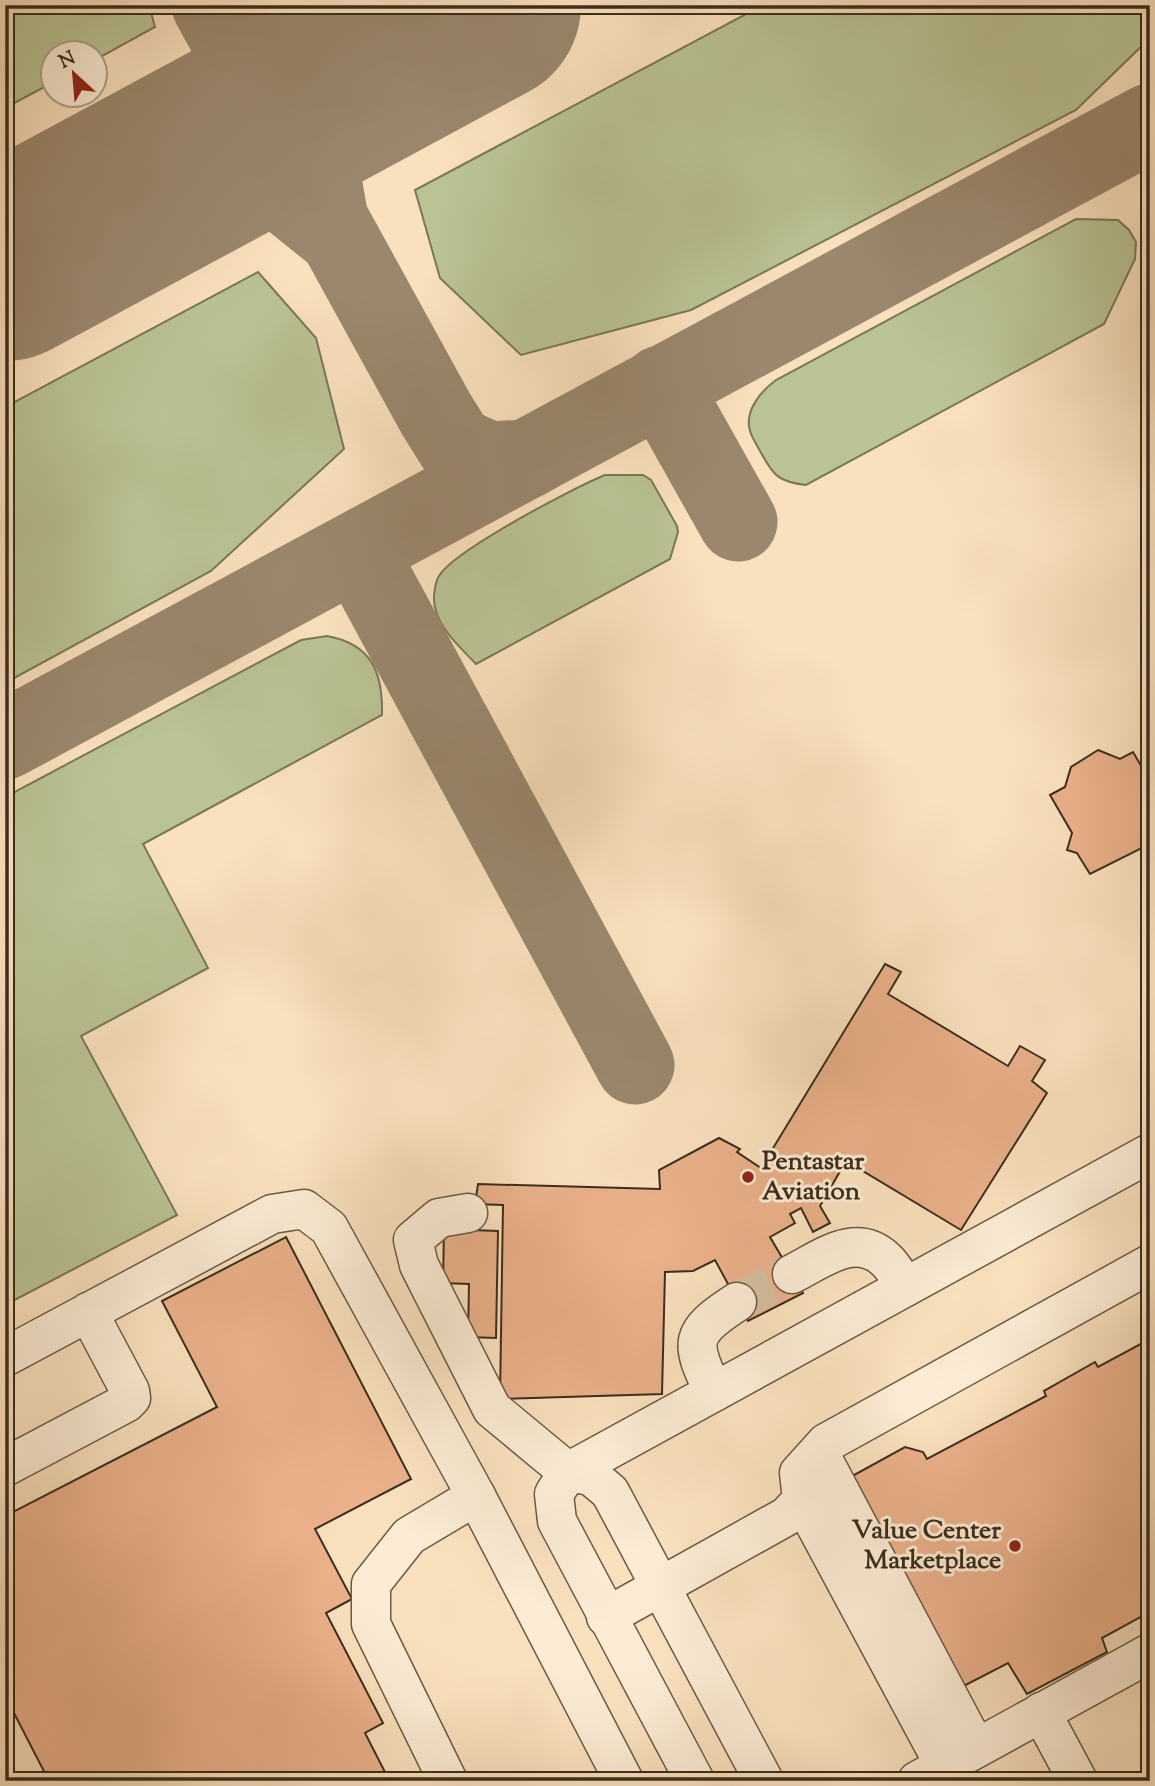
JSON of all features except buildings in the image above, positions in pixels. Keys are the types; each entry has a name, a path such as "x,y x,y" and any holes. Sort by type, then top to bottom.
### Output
{"street":[{"path":"695,1781 556,1521 554,1494 568,1472 1150,1153"},
{"path":"5,1357 272,1214 304,1209 329,1228 476,1496 624,1781"},
{"path":"468,1213 439,1218 413,1240 419,1265 492,1409 568,1472 591,1476 610,1492 764,1781"},
{"path":"792,1274 853,1245 874,1251 887,1260 905,1287"},
{"path":"948,1769 802,1500 799,1473 826,1443 1150,1264"},
{"path":"714,1392 698,1358 698,1338 702,1329 715,1316 737,1302"},
{"path":"5,1467 131,1398 130,1391 88,1312"},
{"path":"819,1452 948,1769"},
{"path":"448,1781 371,1624 371,1584 409,1536 476,1496"},
{"path":"606,1617 787,1516 802,1500"},
{"path":"948,1769 1041,1712 1150,1653"},
{"path":"1041,1712 1078,1781"}],"green space":[{"path":"5,5 149,5 155,27 108,53 108,38 38,38 38,90 5,108"},
{"path":"763,5 1150,5 1150,38 1076,110 691,310 521,355 440,278 415,190"},
{"path":"1076,219 1118,220 1129,230 1136,242 1135,259 1104,324 806,485 789,482 773,472 753,439 749,424 749,416 755,402 770,385"},
{"path":"258,272 316,338 344,449 211,571 5,683 5,407"},
{"path":"605,475 643,475 651,480 677,526 678,532 670,559 476,664 448,634 438,616 434,597 439,576 449,565 490,536 568,492"},
{"path":"327,636 355,646 372,663 380,686 382,715 143,844 208,968 81,1036 177,1215 5,1305 5,797 301,640"}],"taxiway":[{"path":"211,5 456,446 489,461 527,459"},
{"path":"329,220 322,180 331,137 353,96 386,57"},
{"path":"5,740 1150,123"},
{"path":"157,181 210,172 274,185 335,234"},
{"path":"661,385 738,522"},
{"path":"358,552 635,1065"}],"runway":[{"path":"5,263 483,5"}],"tunnel":[{"path":"737,1302 792,1274"}],"place":[{"name":"Pentastar Aviation","path":"748,1177"},
{"name":"Value Center Marketplace","path":"1015,1546"}]}
